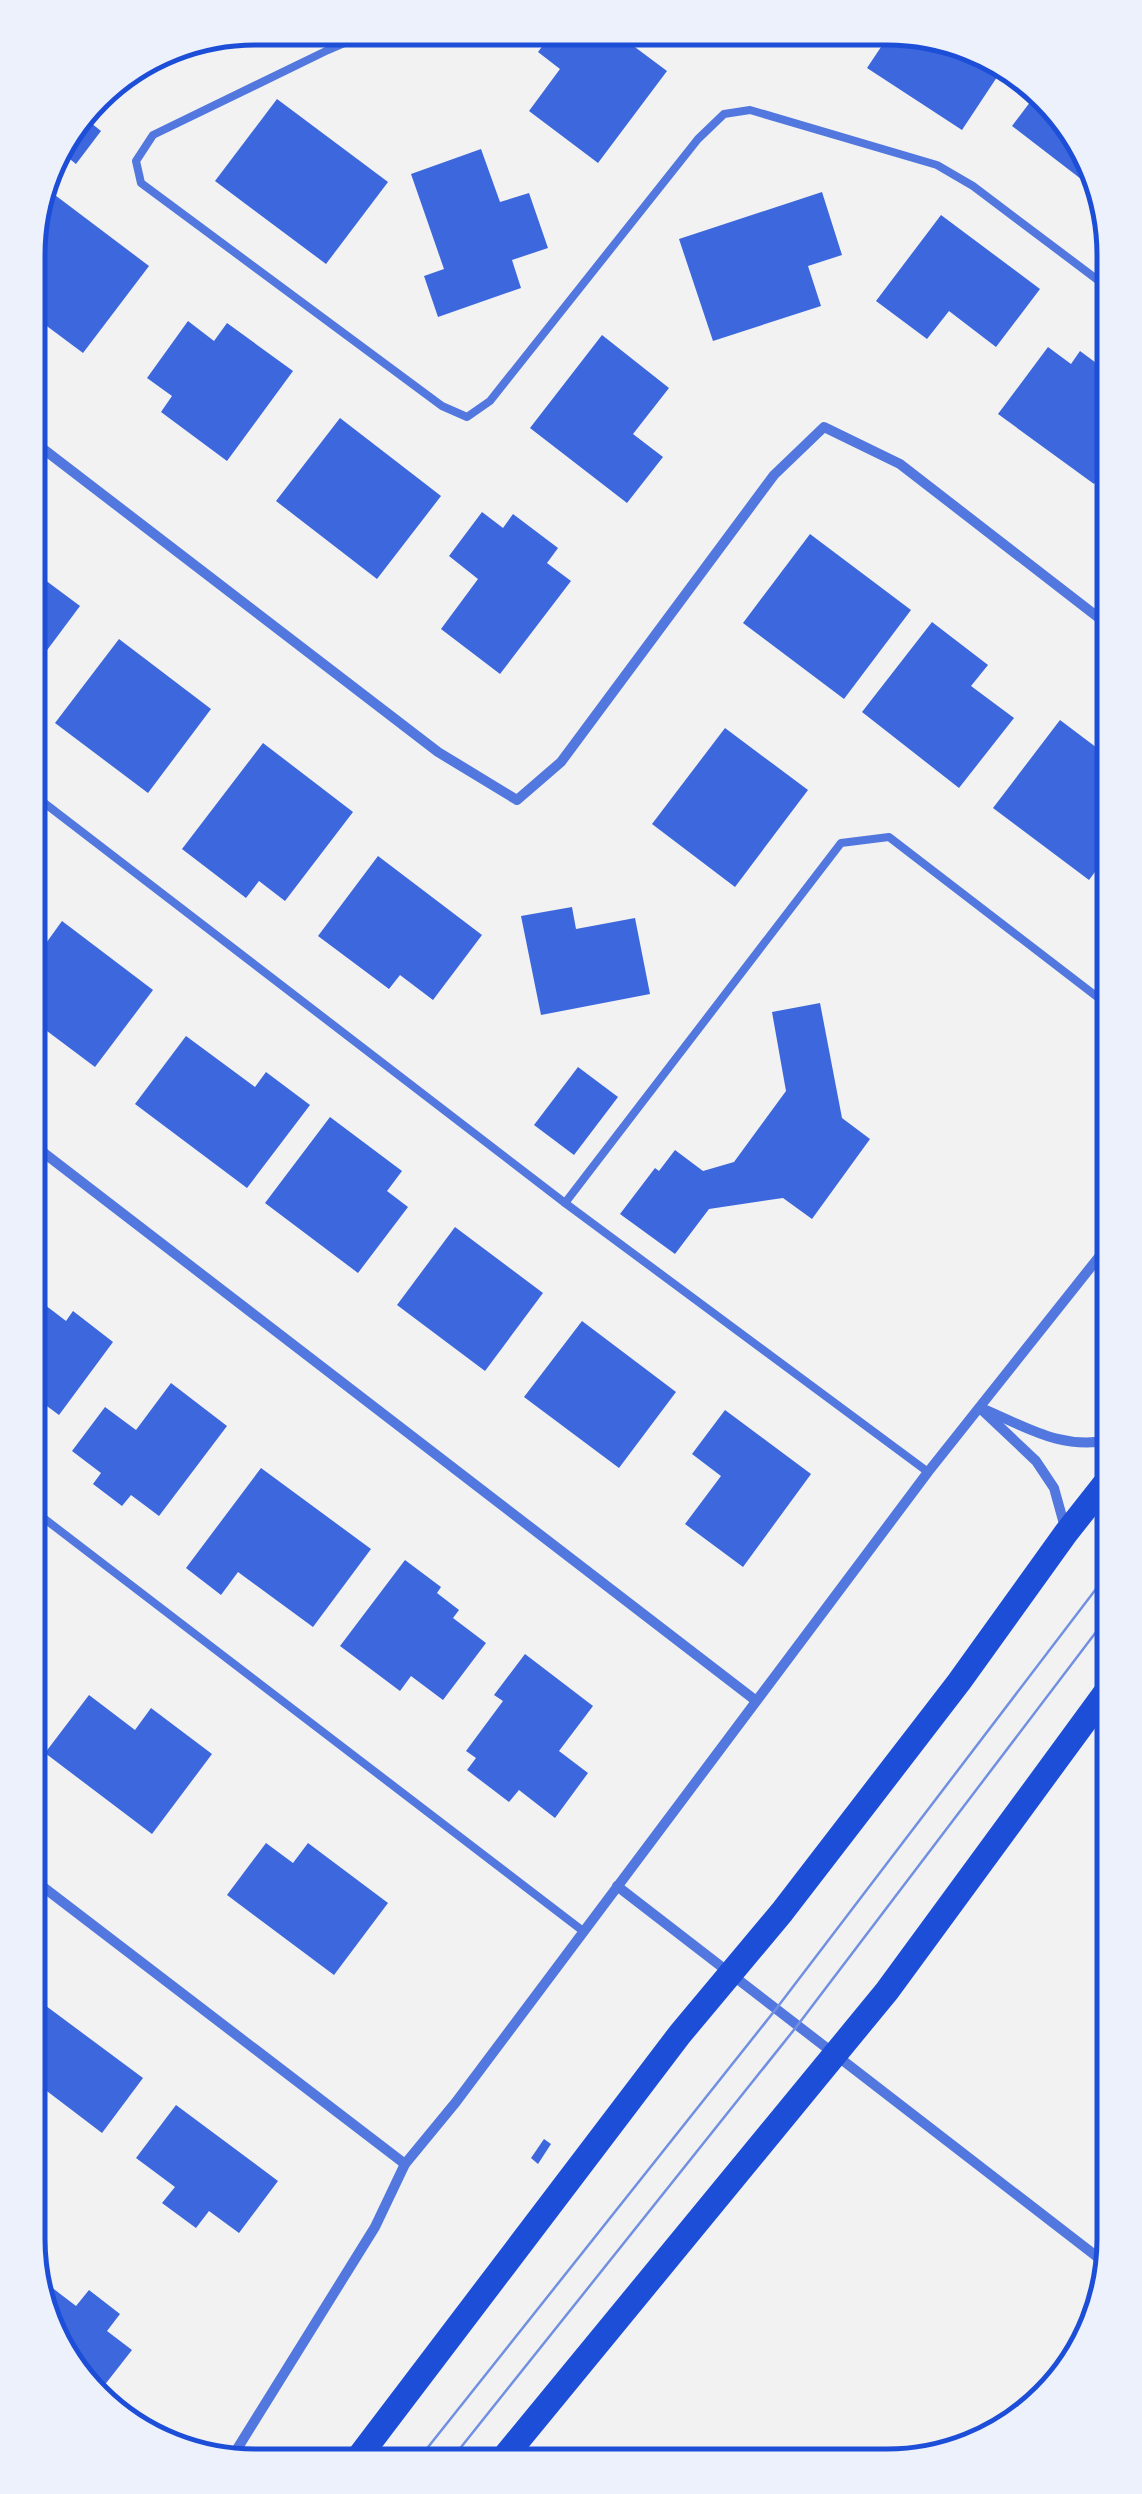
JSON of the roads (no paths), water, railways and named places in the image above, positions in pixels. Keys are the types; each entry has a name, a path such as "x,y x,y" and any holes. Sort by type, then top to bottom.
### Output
{"main road":[{"path":"365,2449 680,2034 959,1682 1097,1494"},
{"path":"511,2449 836,2055 996,1847 1097,1705"}],"street":[{"path":"45,450 438,752 517,800 561,762 774,474 824,427 900,464 1097,616"},
{"path":"45,1154 755,1700"},
{"path":"237,2448 375,2228 406,2164 928,1472 1097,1260"},
{"path":"980,1408 1060,1442 1097,1443"},
{"path":"980,1408 1036,1461 1054,1488 1066,1533"},
{"path":"617,1886 1096,2256"},
{"path":"45,1888 406,2164"}],"lane":[{"path":"340,45 152,135 136,161 141,182 442,406 467,416 490,400 698,139 724,114 750,110 937,166 974,186 1097,279"},
{"path":"45,804 565,1203 928,1472"},
{"path":"565,1203 842,843 889,837 1097,996"},
{"path":"45,1520 583,1931"}],"tram line":[{"path":"427,2449 776,2009 1097,1588"},
{"path":"460,2449 797,2026 1097,1631"}]}
